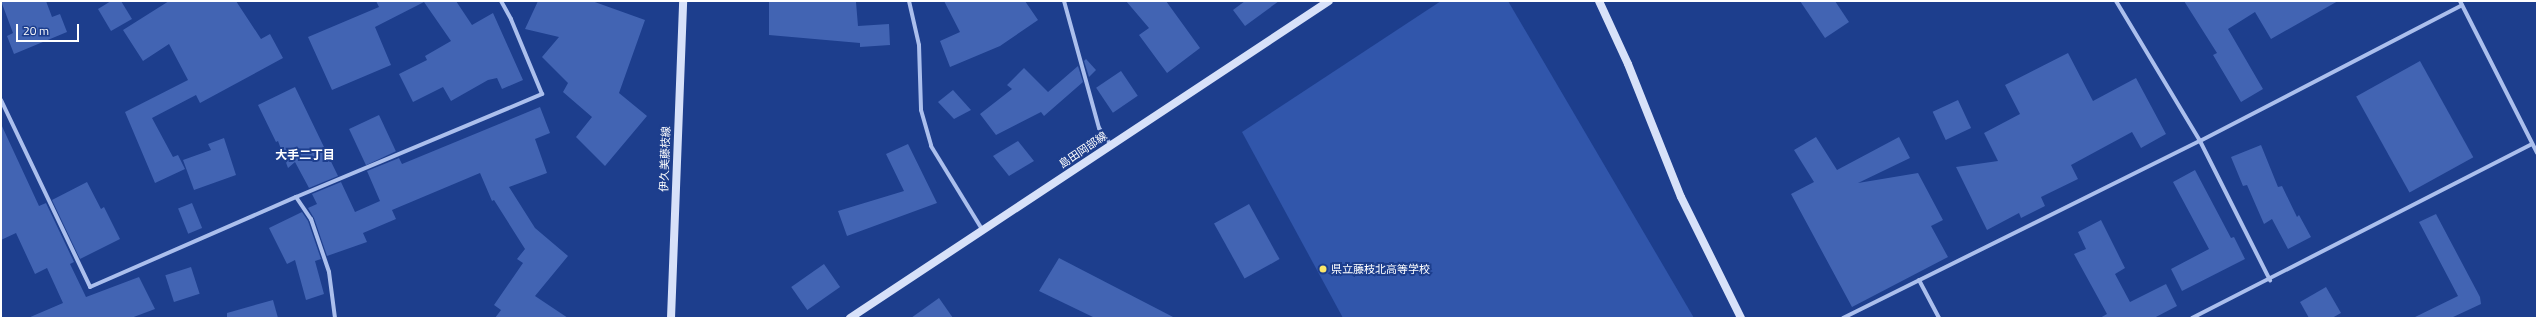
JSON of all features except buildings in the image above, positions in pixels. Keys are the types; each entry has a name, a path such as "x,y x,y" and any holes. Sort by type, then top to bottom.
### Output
{"main road":[{"name":"伊久美藤枝線","path":"671,318 683,1"},
{"name":"島田岡部線","path":"850,318 1329,1"},
{"path":"1599,1 1628,64 1681,197 1741,318"}],"street":[{"path":"1,100 90,287 296,197 542,94 511,19 501,1"},
{"path":"909,1 919,45 921,110 931,146 983,231"},
{"path":"1064,1 1099,128 1111,144"},
{"path":"2116,1 2200,141 2270,280"},
{"path":"1843,318 2200,141 2461,3 2537,153"},
{"path":"2192,318 2270,280 2532,144"},
{"path":"296,197 311,219 329,272 336,318"},
{"path":"1919,280 1939,318"}],"shaded area":[{"path":"1441,1 1508,1 1694,318 1343,318 1242,132"}],"place":[{"name":"県立藤枝北高等学校","path":"1323,269"}],"district":[{"name":"大手二丁目","path":"305,155"}]}
